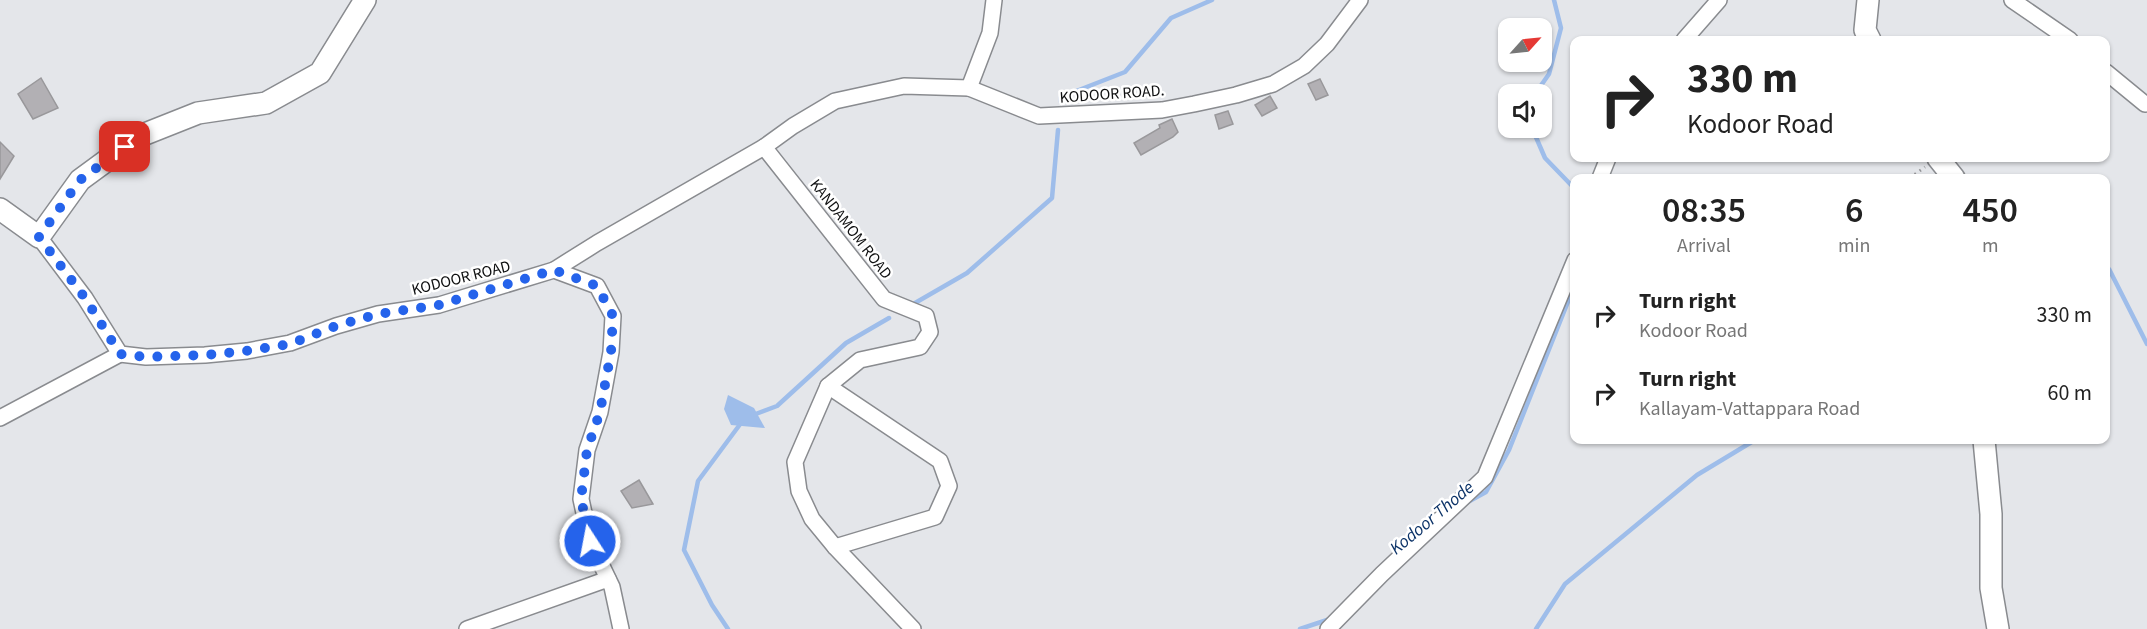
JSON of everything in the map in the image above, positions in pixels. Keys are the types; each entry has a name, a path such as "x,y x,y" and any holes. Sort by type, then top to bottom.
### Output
{"street":[{"path":"39,237 80,180 140,136 198,113 266,103 320,73 365,0"},
{"path":"969,88 990,33 994,0"},
{"name":"KODOOR ROAD.","path":"764,147 793,126 835,101 904,86 969,88 1039,116 1162,110 1216,100 1273,84 1304,66 1327,44 1360,0"},
{"path":"1688,36 1719,0"},
{"path":"1868,0 1865,30 1868,36"},
{"path":"2012,0 2064,36"},
{"path":"2110,75 2145,104"},
{"name":"KODOOR ROAD","path":"120,354 146,357 205,355 290,344 336,326 378,314 439,305 554,270 764,147"},
{"name":"KANDAMOM ROAD","path":"764,147 884,299 926,316 930,332 920,347 860,360 828,386 795,462 798,491 812,519 835,547 913,629"},
{"path":"1941,162 1951,174"},
{"path":"0,209 39,237 85,298 120,354 0,418"},
{"path":"554,270 597,286 613,316 611,352 600,412 587,450 581,499 590,541 612,587 621,629"},
{"path":"1328,629 1382,574 1485,477 1570,272"},
{"path":"828,386 940,461 949,486 935,517 835,547"},
{"path":"1984,444 1991,514 1991,588 1998,629"},
{"path":"467,629 608,579"}],"water":[{"path":"728,395 754,408 765,428 731,425 724,409"}],"building":[{"path":"41,78 58,108 33,119 18,94"},
{"path":"1320,79 1328,95 1316,100 1308,84"},
{"path":"1270,96 1277,108 1262,116 1255,105"},
{"path":"1228,111 1233,124 1219,129 1215,115"},
{"path":"1172,119 1178,132 1141,155 1134,143 1160,128 1159,125"},
{"path":"0,142 14,156 0,179"},
{"path":"639,480 653,504 632,508 621,491"}],"waterway":[{"path":"1061,102 1061,97 1125,72 1171,18 1212,0"},
{"name":"Kodoor Thode","path":"1542,84 1549,74 1561,28 1554,0"},
{"path":"915,303 967,273 1052,198 1058,130"},
{"name":"Kodoor Thode","path":"1536,138 1545,158 1570,184"},
{"path":"2110,271 2147,344"},
{"name":"Kodoor Thode","path":"1466,503 1486,492 1509,450 1570,297"},
{"path":"753,415 777,406 846,343 889,318"},
{"path":"728,629 712,605 684,550 698,481 741,423"},
{"path":"1536,629 1565,584 1697,475 1748,444"},
{"name":"Kodoor Thode","path":"1300,629 1330,619"}],"route":[{"path":"125,147 80,180 39,237 85,298 120,354 146,357 205,355 290,344 336,326 378,314 439,305 554,270 597,286 613,316 611,352 600,412 587,450 581,499 590,541"}]}
